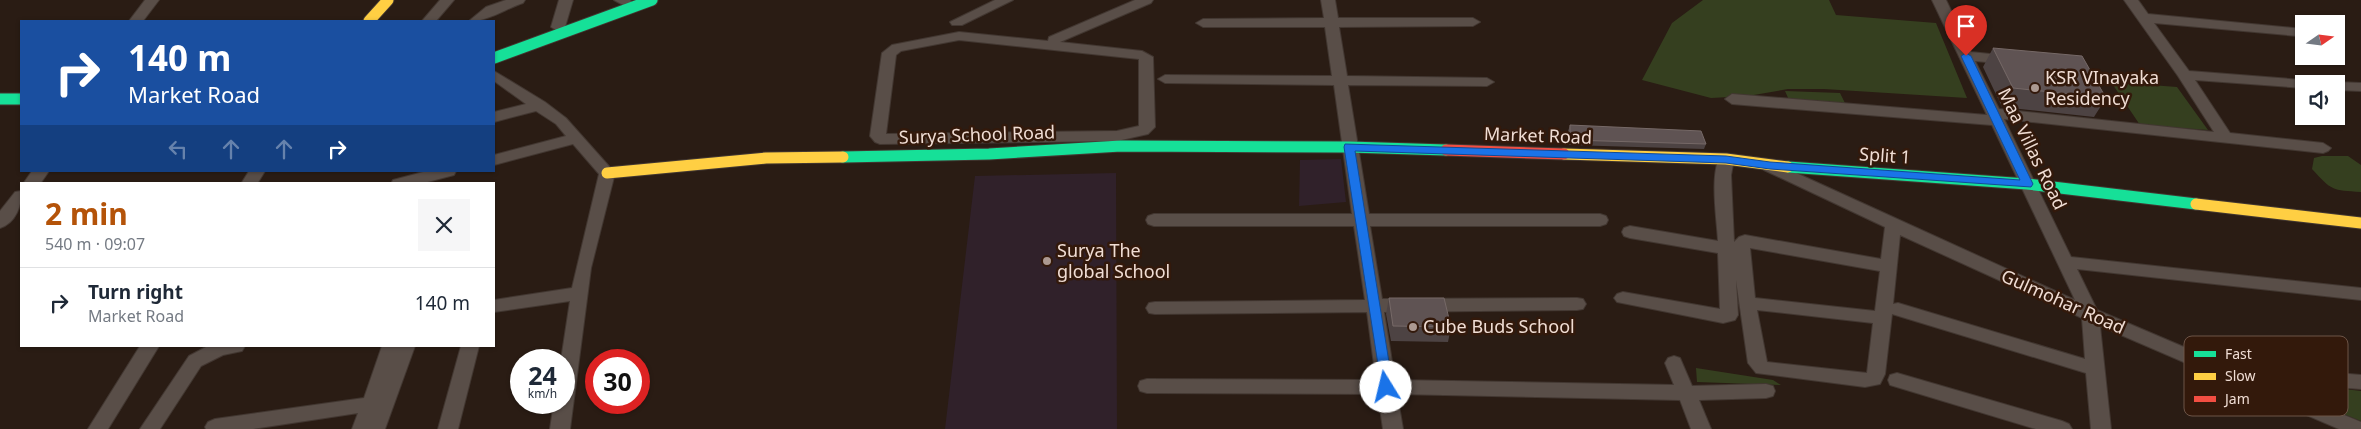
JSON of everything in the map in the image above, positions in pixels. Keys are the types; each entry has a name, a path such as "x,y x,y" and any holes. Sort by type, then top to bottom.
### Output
{"street":[{"path":"137,20 152,0"},
{"path":"370,20 388,0"},
{"path":"431,20 447,0"},
{"path":"477,20 491,10 518,0"},
{"path":"558,27 566,0"},
{"path":"495,58 652,0"},
{"path":"957,22 1006,0"},
{"path":"1054,40 1146,0"},
{"path":"1328,0 1393,429"},
{"name":"Maa Villas Road","path":"1939,0 1995,117 2034,185 2064,262 2090,314"},
{"path":"2131,0 2185,75 2226,139"},
{"path":"495,48 558,27 625,1"},
{"path":"2145,18 2295,32"},
{"path":"1203,23 1473,22"},
{"path":"959,36 1142,55 1146,57 1147,127 1143,131 1119,141 991,136 880,139 878,136 889,53 897,48 959,36"},
{"path":"1966,56 2023,62"},
{"path":"2185,75 2295,83"},
{"path":"495,76 561,121 607,173 583,268 572,349"},
{"path":"1165,79 1487,82"},
{"path":"2345,86 2361,87"},
{"path":"0,100 20,99"},
{"path":"1732,99 1995,117 2324,148"},
{"path":"495,117 540,105"},
{"path":"990,154 991,136"},
{"path":"495,160 576,138"},
{"path":"900,155 903,139"},
{"name":"Surya School Road","path":"607,173 741,159 990,154 1119,141 1349,147"},
{"name":"Market Road","path":"1349,147 1726,159"},
{"path":"1623,298 1723,316 1729,315 1728,249 1723,176 1726,159"},
{"name":"Split 1","path":"1726,159 1770,166 2034,185 2361,223"},
{"name":"Gulmohar Road","path":"1770,166 1893,225 2184,356"},
{"path":"33,182 40,172"},
{"path":"407,182 444,172"},
{"path":"0,222 20,197"},
{"path":"1154,220 1600,220"},
{"path":"1888,266 1745,241 1742,244 1747,303 1757,363 1762,368 1865,380 1872,379 1876,374 1890,313 1888,266 1893,225"},
{"path":"1630,232 1728,249"},
{"path":"2064,262 2361,294"},
{"path":"495,306 580,293"},
{"path":"1747,303 1890,313 2095,369"},
{"path":"1155,308 1577,304"},
{"path":"2090,314 2101,429"},
{"path":"98,429 149,347"},
{"path":"150,429 194,362 220,349 231,347"},
{"path":"362,429 391,347"},
{"path":"375,429 406,347"},
{"path":"448,429 470,347"},
{"path":"1674,363 1701,429"},
{"path":"1898,380 2062,429"},
{"path":"2348,381 2361,382"},
{"path":"1147,386 1386,387 1686,393 1766,391"},
{"path":"215,427 370,404"},
{"path":"560,429 562,414"},
{"name":"Gulmohar Road","path":"2327,416 2359,429"}],"shaded area":[{"path":"1341,159 1346,202 1299,206 1300,160"},
{"path":"1116,173 1117,429 945,429 975,176"}],"green space":[{"path":"1703,0 1829,0 1836,15 1936,23 1967,98 1824,89 1788,89 1748,96 1711,98 1642,80 1672,23"},
{"path":"2111,82 2177,87 2208,130 2140,125"},
{"path":"1785,91 1840,93 1845,103 1789,100"},
{"path":"2322,156 2348,156 2361,165 2361,192 2338,190 2324,182 2312,169 2314,158"},
{"path":"1696,368 1773,380 1781,385 1697,382"},
{"path":"2348,389 2361,391 2361,421 2348,416"}],"building":[{"path":"1993,48 2082,56 2106,98 2013,88"},
{"path":"1570,125 1701,131 1706,144 1570,140"},
{"path":"1389,298 1444,298 1451,327 1393,326"}],"traffic: fast":[{"path":"495,58 652,0"},
{"path":"0,99 20,99"},
{"path":"843,157 989,154 1121,146 1349,147 1446,150"},
{"path":"1788,167 2027,184 2196,204"}],"traffic: slow":[{"path":"370,20 388,0"},
{"path":"1564,154 1726,159 1788,167"},
{"path":"607,173 766,158 843,157"},
{"path":"2196,204 2361,223"}],"traffic: jam":[{"path":"1446,150 1564,154"}],"place":[{"name":"KSR VInayaka Residency","path":"2035,88"},
{"name":"Surya The global School","path":"1047,261"},
{"name":"Cube Buds School","path":"1413,327"}],"route":[{"path":"1386,387 1349,147 1726,159 1770,166 2027,184 1966,56"}]}
